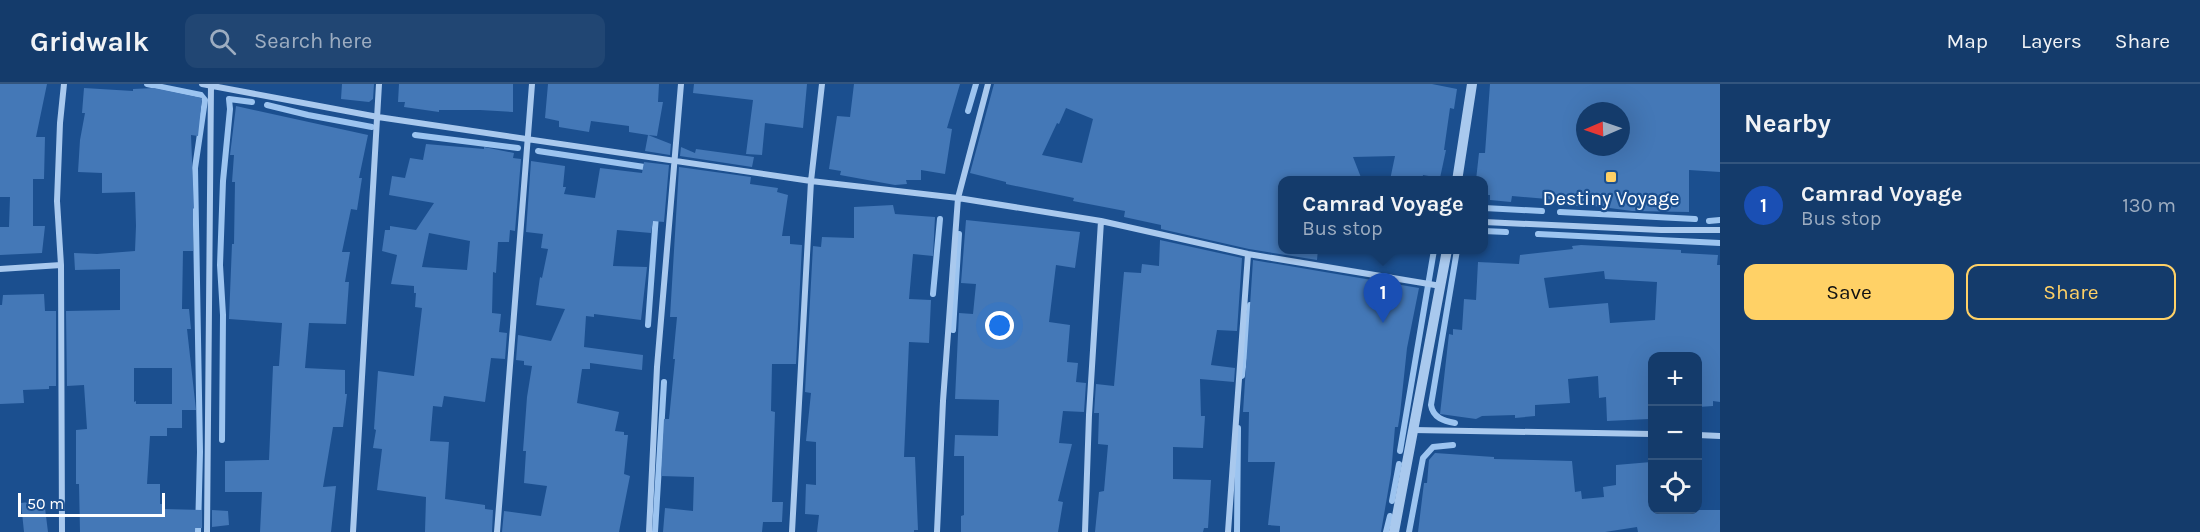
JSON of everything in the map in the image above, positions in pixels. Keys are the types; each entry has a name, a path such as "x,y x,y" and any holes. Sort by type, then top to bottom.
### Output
{"street":[{"path":"62,532 61,265 57,201 64,84"},
{"path":"202,84 378,117 811,182 958,198 1101,221 1248,254 1441,286"},
{"path":"353,532 379,84"},
{"path":"497,532 532,84"},
{"path":"649,532 657,367 681,84"},
{"path":"792,532 811,182 822,84"},
{"path":"938,532 943,401 958,198 988,84"},
{"path":"1458,176 1471,84"},
{"path":"207,532 211,85"},
{"path":"1085,532 1089,414 1101,221"},
{"path":"1488,222 1660,230 1720,230"},
{"path":"1228,532 1248,254"},
{"path":"1394,532 1446,254"},
{"path":"0,269 61,265"},
{"path":"1413,430 1648,434"},
{"path":"1702,435 1720,435"}],"building":[{"path":"0,84 47,84 36,137 45,137 44,179 33,179 33,226 45,226 42,253 0,255 0,227 9,227 10,197 0,197"},
{"path":"342,84 374,84 373,99 369,102 341,99"},
{"path":"399,84 513,84 513,112 439,110 439,112 404,107 405,102 398,102"},
{"path":"548,84 659,84 658,102 663,102 657,136 629,132 629,126 591,121 589,132 559,127 559,121 545,118"},
{"path":"694,84 807,84 803,128 765,123 762,155 746,154 753,100 693,93"},
{"path":"854,84 960,84 947,128 952,129 945,174 921,170 921,180 906,180 907,184 895,185 840,175 841,171 829,169 837,116 850,117"},
{"path":"994,84 1432,84 1457,89 1454,109 1450,108 1444,150 1446,150 1440,176 1391,176 1395,156 1353,157 1360,176 1278,176 1278,254 1161,229 1161,225 1124,217 1125,211 1073,201 1074,198 1006,184 1006,182 970,173","holes":["1066,108 1093,119 1082,163 1042,155"]},
{"path":"1490,84 1720,84 1720,172 1689,170 1689,212 1632,211 1587,205 1572,206 1571,201 1512,196 1511,202 1490,200 1488,176 1476,176 1479,153 1485,153"},
{"path":"84,88 133,91 133,89 154,88 202,98 198,136 191,135 193,251 183,251 182,309 189,309 191,329 187,329 196,410 182,410 182,428 167,428 167,436 150,436 147,484 160,484 160,504 164,504 164,509 202,510 202,528 195,528 195,532 80,532 79,484 76,484 76,430 87,429 84,385 67,386 66,311 120,310 120,269 75,270 74,253 135,251 136,226 135,192 102,193 102,173 78,172 85,113 82,113","holes":["134,368 172,368 172,404 136,404 136,401 134,402"]},
{"path":"236,106 368,135 359,178 362,178 357,210 351,209 342,252 350,252 345,282 349,282 346,324 309,323 305,368 345,370 345,394 347,394 343,427 333,427 323,487 336,486 331,532 260,532 262,492 225,492 225,461 269,460 273,366 279,366 282,323 229,319 235,182 232,182 234,155 230,155"},
{"path":"648,135 671,144 670,155 645,151"},
{"path":"426,144 484,149 484,147 514,153 513,158 521,159 515,231 510,230 509,242 498,242 496,273 493,272 492,313 501,314 499,332 507,333 505,359 491,358 485,402 444,396 442,407 433,406 430,441 449,442 445,499 485,505 485,509 493,510 492,532 425,532 426,497 377,490 382,449 373,448 376,430 374,429 378,371 414,376 422,308 415,307 414,286 391,284 397,255 382,251 385,230 390,230 390,226 416,230 434,203 389,195 392,176 405,178 410,158 423,160","holes":["429,233 470,241 467,270 422,267"]},
{"path":"681,147 695,153 696,149 754,157 752,167 680,156"},
{"path":"531,161 565,166 564,194 595,198 600,168 642,173 644,162 669,165 664,222 653,221 651,233 617,230 613,266 647,267 641,320 594,314 594,317 586,316 584,347 643,355 642,370 590,363 590,369 582,369 577,403 619,412 615,431 628,435 624,474 630,476 619,532 502,532 504,511 541,516 547,486 524,483 526,451 523,451 532,366 524,365 524,361 516,360 518,335 551,341 565,309 536,305 540,277 542,278 548,249 541,248 543,234 526,232"},
{"path":"679,167 751,177 750,184 778,188 777,192 788,195 782,236 790,236 790,244 802,245 796,364 772,364 771,411 775,412 772,502 783,502 782,522 763,522 762,532 663,532 665,508 693,511 694,477 661,476 664,419 669,419 675,359 673,359 677,317 670,317"},
{"path":"893,205 895,214 935,217 933,256 913,254 909,299 931,300 929,343 909,342 904,457 915,457 918,530 914,532 817,532 819,515 805,514 806,484 816,485 816,442 806,441 811,393 805,392 813,246 821,247 822,237 854,238 854,207"},
{"path":"966,220 1080,232 1075,268 1056,265 1049,322 1070,325 1067,362 1078,363 1076,382 1086,383 1084,412 1063,411 1059,443 1072,444 1058,501 1063,502 1058,532 961,532 961,516 964,515 964,456 954,456 955,435 998,436 999,400 955,399 959,313 973,314 976,284 961,283"},
{"path":"1160,240 1242,258 1237,331 1217,330 1211,365 1235,368 1234,382 1200,379 1201,416 1205,416 1203,448 1173,447 1173,479 1211,480 1208,528 1204,528 1203,532 1095,532 1099,492 1104,491 1108,445 1098,444 1099,413 1094,413 1096,384 1114,386 1124,272 1141,273 1142,264 1159,266"},
{"path":"1581,245 1681,250 1681,253 1718,255 1717,265 1720,265 1720,402 1713,401 1713,406 1702,407 1702,352 1648,352 1648,419 1607,421 1606,397 1599,398 1598,376 1568,379 1570,403 1535,405 1535,416 1515,418 1515,415 1482,416 1476,419 1440,414 1449,334 1453,335 1453,329 1462,330 1464,299 1476,300 1478,262 1519,264 1520,255 1573,249 1572,246","holes":["1604,271 1605,279 1657,282 1655,320 1610,323 1608,303 1549,308 1544,278"]},
{"path":"1280,254 1318,254 1317,260"},
{"path":"1253,260 1419,288 1407,348 1400,414 1398,427 1395,427 1391,474 1381,532 1280,532 1280,526 1268,525 1275,462 1248,462 1249,412 1243,412"},
{"path":"44,294 45,311 56,311 56,386 49,386 49,389 23,390 24,403 0,404 0,305 2,305 3,295"},
{"path":"1435,453 1494,457 1494,459 1572,461 1575,492 1581,491 1582,499 1604,497 1603,487 1616,485 1616,465 1648,462 1648,514 1702,514 1702,510 1720,510 1720,532 1638,532 1637,527 1605,532 1418,532 1429,460"},
{"path":"44,500 48,532 24,532 21,503"},
{"path":"212,510 228,511 229,525 212,527"}],"waterway":[{"path":"147,84 201,95 205,100 195,168 200,452 198,532"},
{"path":"968,111 976,84"},
{"path":"222,440 223,315 220,265 229,99 252,102"},
{"path":"267,105 372,127"},
{"path":"415,135 518,148"},
{"path":"538,151 651,168"},
{"path":"1488,208 1542,211"},
{"path":"1560,212 1695,219"},
{"path":"648,325 656,215"},
{"path":"933,294 940,219"},
{"path":"1709,221 1720,220"},
{"path":"1488,231 1506,232"},
{"path":"953,330 959,234"},
{"path":"1538,234 1720,243"},
{"path":"1400,451 1433,254"},
{"path":"1455,423 1437,416 1431,405 1456,254"},
{"path":"1242,376 1250,305"},
{"path":"655,532 664,382"},
{"path":"1237,532 1238,428"},
{"path":"1409,532 1423,458 1433,447 1453,445"},
{"path":"1392,501 1399,464"},
{"path":"1386,532 1390,516"}],"place":[{"name":"Destiny Voyage","path":"1611,177"},
{"name":"Camrad Voyage","path":"1383,323"}]}
